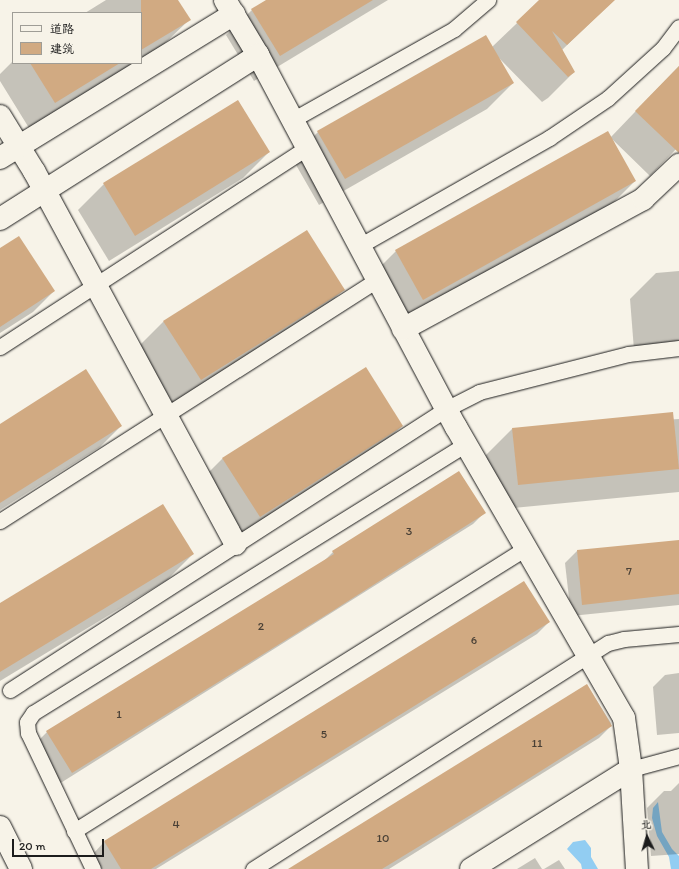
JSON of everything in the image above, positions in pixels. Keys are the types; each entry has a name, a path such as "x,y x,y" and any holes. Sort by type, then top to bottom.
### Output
{"street":[{"path":"0,158 229,7 258,54 446,408 624,718 631,769 637,869"},
{"path":"0,219 258,54"},
{"path":"0,116 44,190 236,544"},
{"path":"403,329 643,199 679,165"},
{"path":"471,869 631,769"},
{"path":"0,827 21,869"}],"lane":[{"path":"292,120 454,29 488,0"},
{"path":"359,246 549,138 608,98 663,48 679,27"},
{"path":"0,347 307,148"},
{"path":"0,521 377,280"},
{"path":"10,690 446,408 479,392 628,354 679,348"},
{"path":"93,869 28,733 27,722 33,713 466,444"},
{"path":"74,831 526,548"},
{"path":"253,869 608,643 624,639 679,634"},
{"path":"631,769 679,756"}],"water":[{"path":"658,802 662,832 672,849 679,856 679,869 671,869 669,857 657,836 652,818 653,808"},
{"path":"585,840 591,848 591,857 598,869 582,869 581,864 567,849 573,842"}],"building":[{"path":"141,0 178,0 191,20 142,49"},
{"path":"266,0 373,0 280,56 251,9"},
{"path":"539,0 615,0 567,45 552,31 575,72 568,77 516,22"},
{"path":"486,35 514,83 345,179 317,131"},
{"path":"31,64 118,64 55,103"},
{"path":"679,66 679,153 635,111"},
{"path":"238,100 270,152 135,236 103,183"},
{"path":"608,131 636,181 423,300 395,250"},
{"path":"307,230 345,290 201,380 163,321"},
{"path":"19,236 55,291 0,327 0,248"},
{"path":"366,367 403,426 260,517 222,458"},
{"path":"86,369 122,426 0,503 0,424"},
{"path":"673,412 679,469 518,485 512,428"},
{"path":"459,471 486,513 334,610 72,773 46,731 334,554 332,551"},
{"path":"163,504 194,554 0,672 0,603"},
{"path":"679,540 679,594 582,605 577,550"},
{"path":"524,581 550,622 151,869 121,869 104,841"},
{"path":"587,684 612,726 487,805 382,869 288,869"}]}
